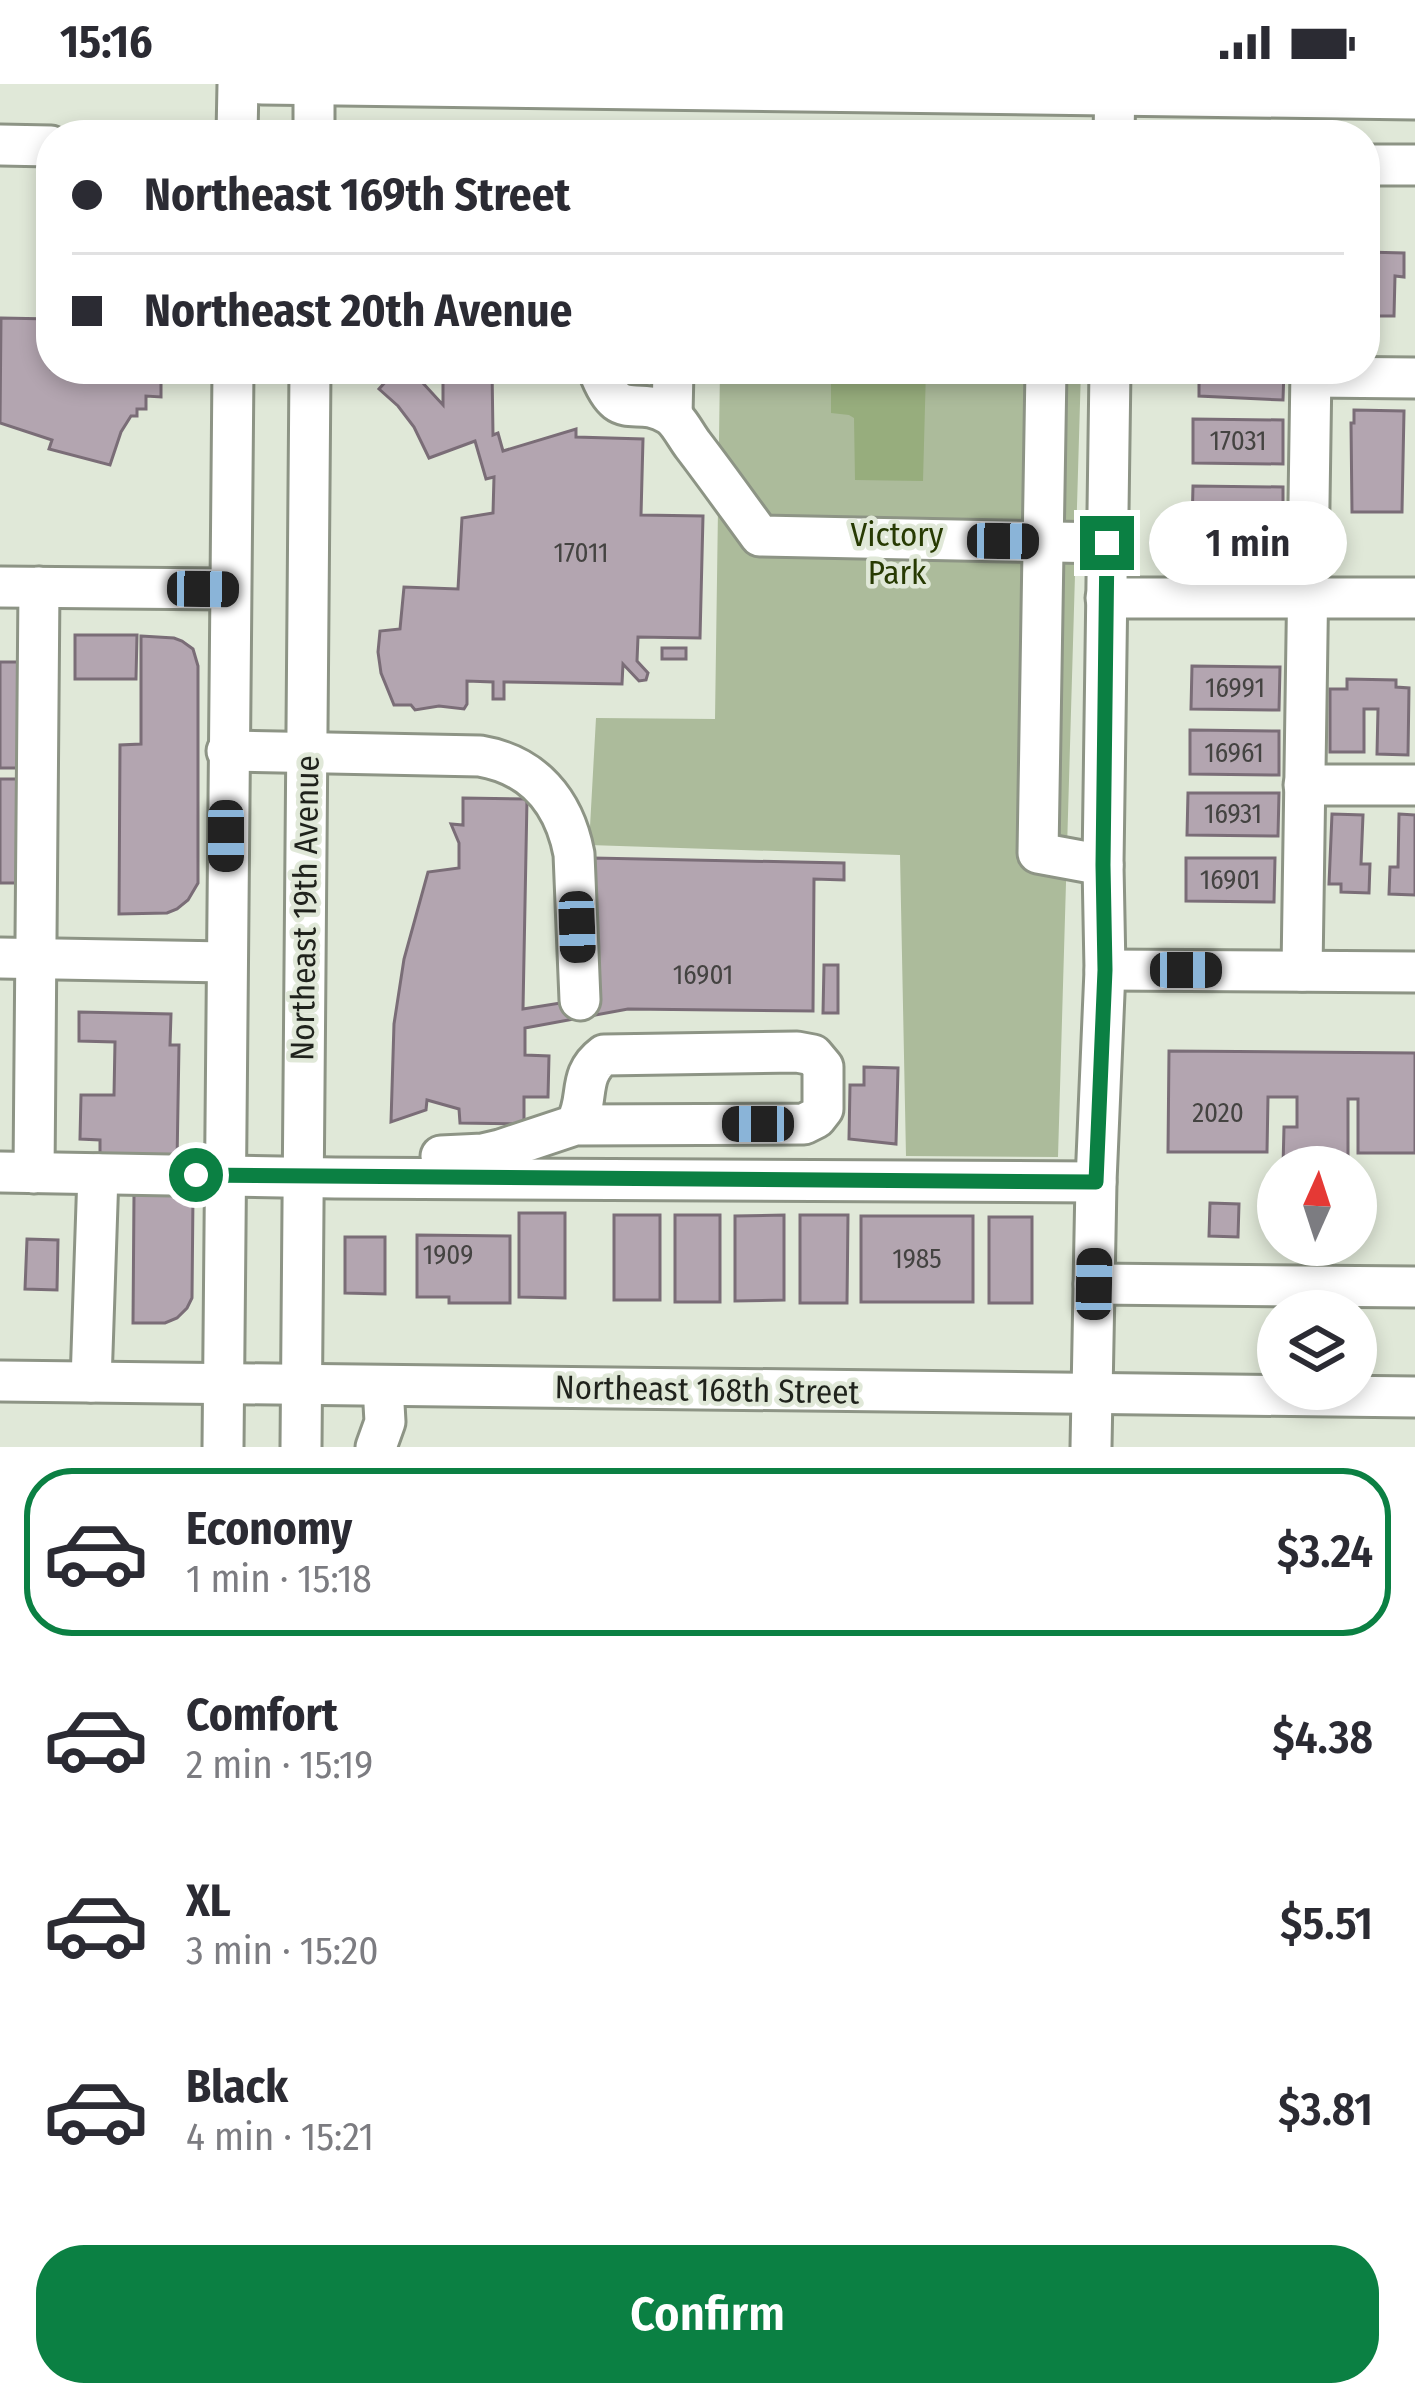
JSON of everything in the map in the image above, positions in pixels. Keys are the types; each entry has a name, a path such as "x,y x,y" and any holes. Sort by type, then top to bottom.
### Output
{"street":[{"path":"237,120 238,84"},
{"path":"262,84 1115,89 1415,99"},
{"path":"314,84 314,120"},
{"path":"1114,120 1115,89"},
{"path":"0,145 36,146"},
{"path":"1380,165 1415,165"},
{"path":"1380,376 1415,378"},
{"path":"223,1447 233,384"},
{"name":"Northeast 19th Avenue","path":"301,1447 310,384"},
{"path":"605,384 616,403 672,416 760,536 1107,543"},
{"path":"672,416 673,384"},
{"path":"1046,384 1038,854 1103,865"},
{"path":"1091,1447 1105,970 1110,384"},
{"path":"1302,971 1311,384"},
{"path":"229,589 20,587 17,1173 1096,1182"},
{"path":"1106,598 1415,598"},
{"path":"227,751 480,756 505,760 526,772 566,820 574,854 585,1081 584,1111 574,1125"},
{"path":"1304,785 1415,785"},
{"path":"18,958 226,962"},
{"path":"1105,970 1415,972"},
{"path":"302,1178 334,1160 483,1154 574,1125 804,1124 823,1109 823,1067 813,1055 797,1052 604,1055 591,1065 585,1081"},
{"path":"91,1382 98,1174"},
{"path":"1094,1284 1415,1287"},
{"name":"Northeast 168th Street","path":"0,1382 302,1385 387,1426 1092,1395 1415,1397"}],"green space":[{"name":"Victory Park","path":"720,384 1081,384 1058,1157 906,1156 900,855 589,845 596,718 715,719"}],"shaded area":[{"path":"831,384 926,384 923,481 855,480 854,418 831,413"}],"building":[{"path":"1380,252 1404,253 1404,277 1395,276 1394,316 1380,316"},
{"path":"1,318 36,319 36,384 161,384 161,397 146,396 146,409 137,409 137,416 131,416 110,465 49,449 52,440 0,423"},
{"path":"384,384 424,384 443,405 443,384 492,384 493,435 498,433 503,451 576,429 576,437 643,439 641,515 703,516 700,638 638,637 637,661 648,673 646,680 639,681 623,664 622,684 504,682 504,699 493,699 493,682 467,681 464,709 415,710 411,705 394,705 381,673 380,631 400,629 404,587 458,589 462,518 493,513 494,477 486,479 475,441 429,458 414,427 379,389"},
{"path":"1199,384 1284,384 1283,400 1199,396"},
{"path":"1354,410 1404,411 1402,512 1352,512"},
{"path":"1193,419 1283,420 1283,464 1193,463"},
{"path":"1193,486 1283,487 1283,528 1192,527"},
{"path":"75,635 137,635 136,679 75,679"},
{"path":"141,636 182,641 193,649 198,666 198,883 188,900 167,913 119,914 120,745 141,744"},
{"path":"662,648 686,648 686,659 662,659"},
{"path":"0,662 19,662 19,768 0,768"},
{"path":"1192,666 1280,667 1279,710 1191,709"},
{"path":"1347,679 1396,680 1396,687 1409,688 1408,755 1377,754 1378,709 1364,709 1364,752 1330,752 1330,689 1347,689"},
{"path":"1190,730 1279,731 1279,775 1190,774"},
{"path":"0,779 18,779 18,883 0,883"},
{"path":"1188,793 1279,793 1278,836 1187,835"},
{"path":"463,798 527,799 523,1009 592,998 594,858 844,863 844,880 814,879 813,1011 628,1009 525,1028 525,1055 549,1056 548,1097 524,1097 524,1124 460,1123 459,1109 427,1100 426,1110 391,1122 394,1024 404,959 428,872 459,868 459,843 451,824 463,825"},
{"path":"1332,814 1363,815 1361,864 1370,864 1369,893 1341,892 1341,884 1329,884"},
{"path":"1399,814 1415,815 1415,895 1389,894 1390,867 1398,867"},
{"path":"1186,858 1275,858 1274,902 1186,901"},
{"path":"824,965 838,965 838,1013 823,1013"},
{"path":"79,1012 171,1014 170,1045 179,1045 177,1163 100,1162 100,1140 80,1139 81,1095 114,1095 115,1042 79,1041"},
{"path":"1169,1051 1415,1053 1415,1153 1377,1153 1377,1146 1358,1146 1358,1099 1348,1099 1348,1146 1284,1146 1284,1127 1297,1127 1297,1097 1268,1097 1267,1146 1257,1146 1257,1152 1168,1152"},
{"path":"864,1067 898,1068 896,1144 849,1139 850,1085 864,1085"},
{"path":"134,1194 193,1195 192,1298 177,1318 165,1323 133,1323"},
{"path":"1210,1203 1239,1204 1238,1237 1209,1236"},
{"path":"519,1213 565,1213 565,1298 519,1297"},
{"path":"614,1215 660,1215 660,1300 614,1300"},
{"path":"675,1215 720,1215 720,1302 675,1302"},
{"path":"784,1215 784,1300 735,1301 735,1216"},
{"path":"800,1215 848,1215 847,1303 800,1303"},
{"path":"861,1216 973,1216 973,1302 861,1302"},
{"path":"989,1217 1032,1217 1032,1303 989,1303"},
{"path":"417,1235 510,1236 510,1303 449,1303 449,1297 417,1297"},
{"path":"345,1237 385,1237 385,1294 345,1293"},
{"path":"27,1239 58,1240 57,1290 25,1289"}],"route":[{"path":"196,1175 1096,1182 1105,970 1107,543"}]}
